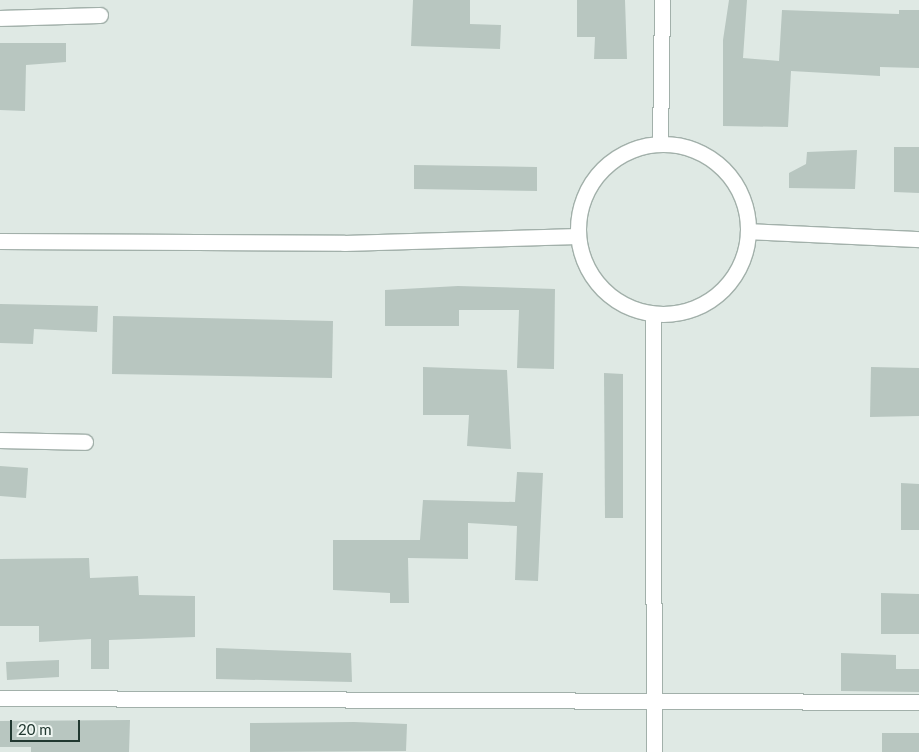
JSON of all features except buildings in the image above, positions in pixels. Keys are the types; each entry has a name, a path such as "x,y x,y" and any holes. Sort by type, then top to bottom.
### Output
{"street":[{"path":"660,144 662,0"},
{"path":"0,18 100,15"},
{"path":"660,144 686,147 718,165 738,189 748,231 740,264 718,294 683,312 653,314 626,306 605,291 585,264 578,236 582,202 598,174 621,155 660,144"},
{"path":"748,231 919,239"},
{"path":"0,241 344,243 578,236"},
{"path":"653,314 654,752"},
{"path":"0,440 84,442"},
{"path":"0,698 654,699 919,702"}]}
